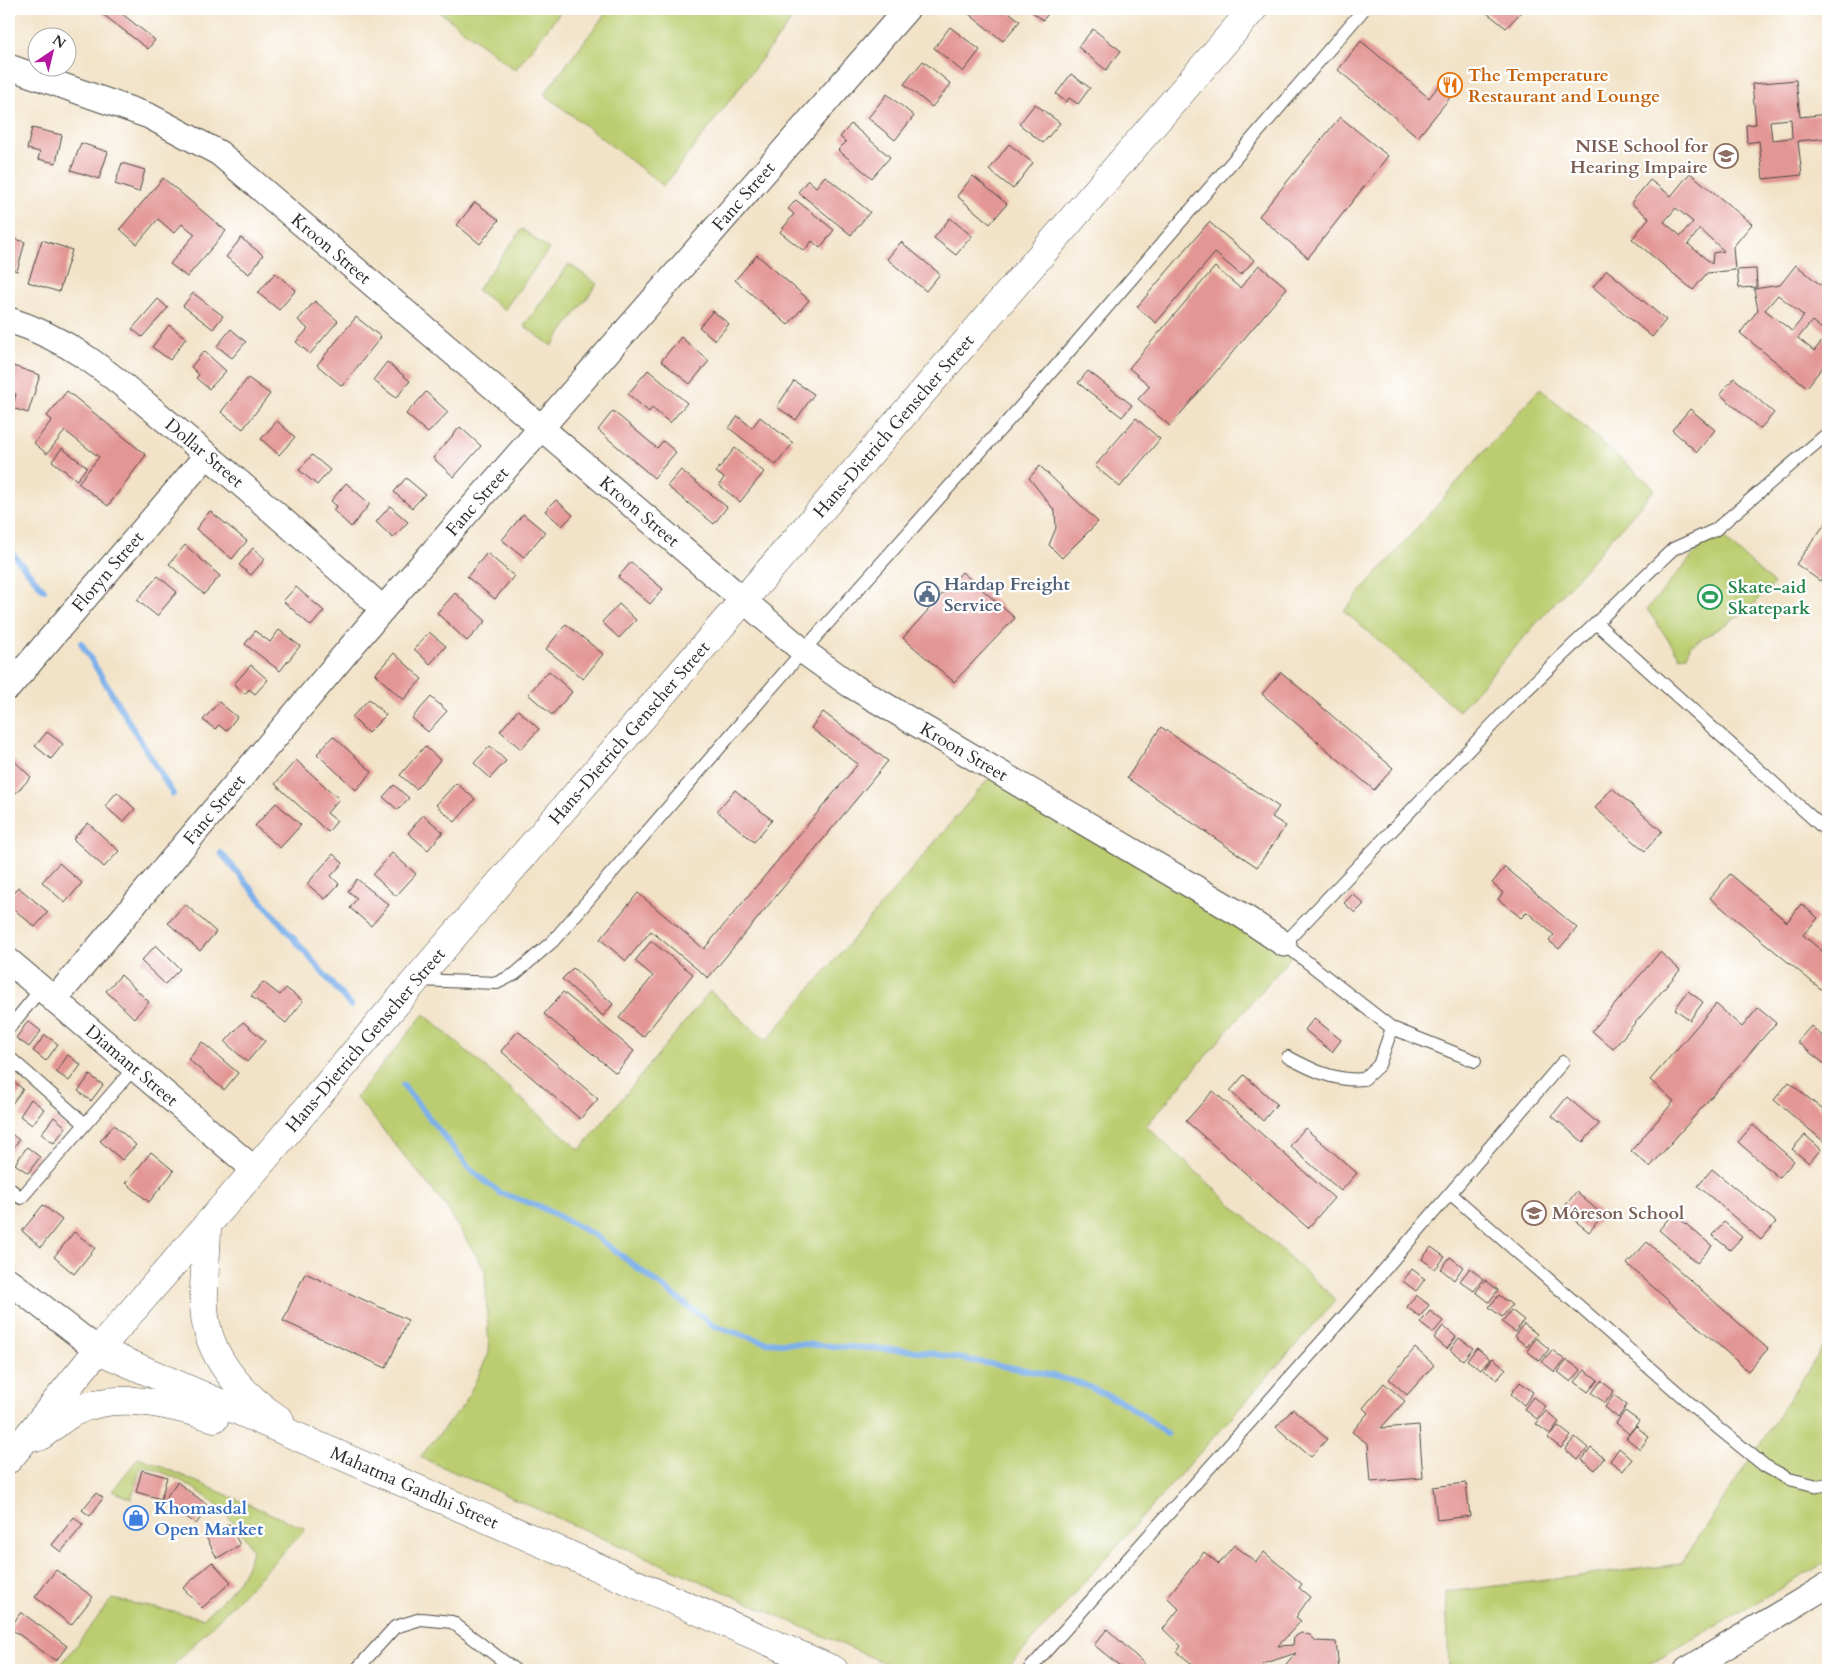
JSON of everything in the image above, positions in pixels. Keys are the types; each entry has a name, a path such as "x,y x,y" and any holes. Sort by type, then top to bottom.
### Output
{"street":[{"name":"Fanc Street","path":"48,995 907,9"},
{"name":"Hans-Dietrich Genscher Street","path":"9,1459 98,1350 1253,9"},
{"name":"Kroon Street","path":"9,67 149,116 219,153 803,651 849,684 1243,916 1284,944"},
{"name":"Dollar Street","path":"9,320 49,335 82,353 207,455 384,608"},
{"name":"Floryn Street","path":"9,687 207,455"},
{"name":"Diamant Street","path":"9,961 255,1170"},
{"path":"207,1225 204,1308 209,1333 220,1360 235,1383 273,1416 322,1450"},
{"name":"Mahatma Gandhi Street","path":"9,1281 98,1350 322,1450 834,1670"},
{"path":"9,1459 74,1412 104,1403 132,1401 182,1408 322,1450"},
{"path":"1687,1670 1828,1585"}],"lane":[{"path":"416,980 497,983 515,974 553,941 803,651 1039,386 1364,9"},
{"path":"1475,1061 1392,1028 1284,944 1514,702 1673,549 1715,530 1828,433"},
{"path":"1596,623 1828,832"},
{"path":"9,1028 48,995"},
{"path":"1288,1057 1312,1070 1340,1079 1364,1079 1379,1065 1392,1028"},
{"path":"9,1057 85,1124"},
{"path":"1029,1670 1451,1194 1563,1062"},
{"path":"9,1188 21,1198 134,1068"},
{"path":"1451,1194 1717,1427 1766,1466 1790,1479 1818,1486 1828,1484"},
{"path":"356,1670 396,1627 421,1619 452,1622 515,1670"}],"green space":[{"path":"436,9 563,9 515,70"},
{"path":"609,9 800,9 664,186 544,94"},
{"path":"522,229 549,249 504,310 477,290"},
{"path":"569,264 597,284 552,346 524,326"},
{"path":"1540,388 1655,489 1459,711 1344,611"},
{"name":"Skate-aid Skatepark","path":"1715,530 1774,584 1747,611 1690,646 1688,655 1680,657 1647,609"},
{"path":"996,770 1294,953 1146,1126 1336,1300 1006,1670 900,1670 420,1457 465,1403 489,1353 485,1270 445,1205 356,1097 424,1014 580,1150 710,991 766,1041"},
{"path":"1828,1340 1828,1561 1639,1670 1449,1670 1446,1592 1681,1564"},
{"path":"139,1457 306,1529 169,1670 57,1670 112,1599 203,1618 233,1588 249,1561 252,1550 232,1521 206,1496 174,1477 141,1466 131,1499 112,1491"}],"building":[{"path":"96,9 116,9 155,40 148,49"},
{"path":"967,9 1005,9 1020,21 1003,41 965,11"},
{"path":"1028,9 1052,9 1043,20"},
{"path":"1482,9 1524,9 1506,28"},
{"path":"950,27 980,50 963,72 934,48"},
{"path":"1093,29 1121,51 1106,70 1078,47"},
{"path":"1361,41 1429,98 1440,84 1453,94 1418,137 1338,70"},
{"path":"923,61 951,84 932,107 904,84"},
{"path":"1071,74 1090,88 1078,104 1069,98 1066,102 1056,94"},
{"path":"1796,80 1800,117 1828,114 1828,138 1798,141 1802,175 1763,179 1759,141 1747,143 1746,125 1756,124 1752,84","holes":["1791,119 1792,138 1772,140 1770,121"]},
{"path":"887,94 914,116 895,140 868,118"},
{"path":"1035,104 1060,123 1043,143 1019,124"},
{"path":"9,116 14,117 9,133"},
{"path":"1340,117 1388,156 1308,258 1259,216"},
{"path":"851,124 890,157 872,178 838,150 846,142 840,137"},
{"path":"32,128 62,135 56,163 38,159 40,152 27,149"},
{"path":"81,143 108,152 99,179 71,170"},
{"path":"1009,144 1033,163 1013,189 989,170"},
{"path":"122,163 145,170 139,192 115,184"},
{"path":"1690,173 1752,224 1733,247 1735,270 1707,273 1693,290 1632,239 1649,218 1631,203 1650,180 1671,196","holes":["1676,208 1693,222 1681,236 1664,222","1700,229 1724,251 1713,253 1712,264 1688,244"]},
{"path":"825,176 870,212 851,235 798,192 808,180 816,187"},
{"path":"973,176 1007,204 990,224 957,196"},
{"path":"163,178 226,231 187,277 170,264 195,234 182,224 174,233 158,219 137,244 120,229"},
{"path":"796,200 834,230 820,248 812,241 804,251 780,232 794,214 788,209"},
{"path":"475,202 499,220 480,244 457,225"},
{"path":"950,218 972,236 956,255 934,238"},
{"path":"1209,222 1254,260 1241,275 1215,253 1156,323 1137,307"},
{"path":"9,237 25,242 17,271 9,268"},
{"path":"241,238 263,255 249,274 226,257"},
{"path":"42,240 72,250 59,292 28,282"},
{"path":"901,242 940,274 926,291 887,259"},
{"path":"757,255 809,300 788,325 735,280"},
{"path":"1259,265 1287,288 1170,426 1138,399 1150,386 1129,368 1215,267 1240,288"},
{"path":"1796,265 1828,291 1828,334 1828,365 1826,363 1807,387 1740,333 1758,310 1754,289 1780,285","holes":["1778,295 1804,316 1792,331 1765,310","1812,321 1828,334 1814,351 1798,338"]},
{"path":"1756,269 1757,287 1739,288 1737,270"},
{"path":"1607,270 1666,320 1652,337 1593,287"},
{"path":"275,273 296,290 279,310 258,293"},
{"path":"193,293 223,316 213,329 183,306"},
{"path":"158,299 168,308 142,337 132,329"},
{"path":"315,301 338,321 310,354 296,342 308,329 298,320"},
{"path":"713,311 729,324 715,340 699,327"},
{"path":"356,317 381,337 342,386 317,365"},
{"path":"169,325 186,338 170,360 152,347"},
{"path":"231,329 246,342 232,358 217,346"},
{"path":"681,337 709,361 690,384 661,361"},
{"path":"204,351 226,371 209,389 196,378 199,375 191,367"},
{"path":"387,362 410,381 396,398 373,380"},
{"path":"13,366 40,375 28,413 12,408 16,394 9,391 9,381"},
{"path":"648,370 687,403 670,423 652,408 649,412 628,394"},
{"path":"1088,371 1132,405 1122,417 1078,383"},
{"path":"248,378 270,394 243,429 221,412"},
{"path":"1734,378 1774,413 1760,429 1720,394"},
{"path":"794,381 814,394 796,420 777,407"},
{"path":"67,391 146,455 108,506 78,483 99,457 65,431 47,454 34,443 52,420 47,416"},
{"path":"426,392 448,412 428,433 406,414"},
{"path":"1690,409 1715,430 1697,452 1672,430"},
{"path":"613,411 657,448 663,441 676,452 654,478 598,430"},
{"path":"738,416 752,428 760,417 793,443 776,465 729,428"},
{"path":"1136,418 1160,439 1120,487 1095,466"},
{"path":"277,421 295,437 279,455 261,439"},
{"path":"460,427 481,446 454,477 433,458"},
{"path":"62,448 87,467 77,480 52,461"},
{"path":"735,448 764,472 740,502 719,485 724,478 716,472"},
{"path":"312,455 330,470 317,485 299,470"},
{"path":"1040,466 1098,522 1062,558 1049,545 1056,528 1055,511 1029,478"},
{"path":"681,470 727,507 714,524 667,486"},
{"path":"406,478 425,494 412,508 394,492"},
{"path":"346,483 370,504 351,527 333,510 337,506 331,501"},
{"path":"556,500 573,515 562,526 545,511"},
{"path":"390,506 408,522 393,538 376,522"},
{"path":"210,511 247,541 232,559 196,529"},
{"path":"523,514 545,532 524,557 502,540"},
{"path":"1827,521 1828,570 1820,581 1796,564"},
{"path":"185,545 220,576 204,594 169,564"},
{"path":"253,548 265,559 251,575 239,565"},
{"path":"487,553 514,576 495,599 467,577"},
{"path":"631,562 663,589 650,604 618,577"},
{"path":"962,572 1015,618 954,682 903,638"},
{"path":"158,576 177,592 157,616 137,600"},
{"path":"296,587 324,611 311,626 283,601"},
{"path":"455,593 486,621 467,641 437,613"},
{"path":"619,604 636,620 619,638 602,622"},
{"path":"566,624 603,654 583,679 546,649"},
{"path":"279,630 300,646 280,671 245,644 255,631 270,642"},
{"path":"429,632 446,646 430,664 414,649"},
{"path":"394,653 422,679 403,700 375,674"},
{"path":"251,665 268,680 255,694 249,689 245,694 234,684"},
{"path":"549,671 572,692 552,715 528,694"},
{"path":"1281,672 1393,768 1374,790 1262,694"},
{"path":"431,697 447,711 428,732 412,718"},
{"path":"369,699 386,715 368,733 352,717"},
{"path":"219,702 237,717 226,731 219,725 215,729 203,720"},
{"path":"518,710 539,729 521,749 500,731"},
{"path":"823,712 888,761 708,978 651,931 626,961 600,939 638,893 704,949 858,764 811,728"},
{"path":"1161,727 1279,807 1272,817 1286,826 1257,867 1127,778"},
{"path":"47,732 63,744 51,759 35,746"},
{"path":"333,736 372,772 356,790 317,754"},
{"path":"425,746 440,760 416,789 400,775"},
{"path":"490,746 506,761 490,778 474,763"},
{"path":"10,757 31,777 16,793 9,787"},
{"path":"296,760 339,799 327,813 337,821 328,832 275,784"},
{"path":"456,783 475,799 455,822 436,805"},
{"path":"394,785 409,798 398,810 383,797"},
{"path":"1612,788 1662,831 1645,851 1595,808"},
{"path":"735,790 772,820 754,842 717,811"},
{"path":"117,792 135,809 123,822 105,806"},
{"path":"276,803 301,825 280,848 255,826"},
{"path":"423,815 443,832 428,850 408,833"},
{"path":"88,823 119,851 104,867 73,839"},
{"path":"392,853 416,874 396,896 373,875"},
{"path":"333,854 343,863 331,876 339,884 325,899 307,884"},
{"path":"59,863 82,883 65,903 42,882"},
{"path":"1505,867 1577,928 1559,949 1549,941 1554,935 1527,912 1521,918 1498,899 1503,893 1492,883"},
{"path":"1730,874 1787,922 1801,904 1818,918 1803,935 1828,956 1828,995 1710,898"},
{"path":"357,879 389,905 371,926 350,908 357,898 348,891"},
{"path":"18,887 48,912 35,927 9,905 9,899"},
{"path":"1353,894 1364,904 1355,913 1344,903"},
{"path":"185,904 216,932 200,951 168,923"},
{"path":"651,941 693,974 643,1037 619,1018 653,976 635,961"},
{"path":"156,945 180,969 165,984 141,961"},
{"path":"1660,952 1680,970 1613,1049 1592,1031"},
{"path":"573,968 613,1004 603,1016 562,979"},
{"path":"121,975 149,1002 134,1018 106,991"},
{"path":"263,982 280,995 286,988 303,1001 286,1023 251,996"},
{"path":"1688,991 1703,1002 1690,1020 1675,1009"},
{"path":"563,992 634,1051 616,1073 544,1014"},
{"path":"1716,1004 1742,1027 1758,1008 1776,1023 1650,1167 1631,1151 1674,1101 1650,1080"},
{"path":"1314,1018 1341,1040 1332,1052 1305,1030"},
{"path":"28,1021 41,1031 29,1047 16,1038"},
{"path":"243,1022 265,1041 247,1062 225,1042"},
{"path":"1811,1026 1828,1041 1828,1067 1797,1042"},
{"path":"518,1031 598,1099 580,1119 501,1051"},
{"path":"45,1035 58,1044 46,1061 33,1051"},
{"path":"202,1042 238,1073 224,1090 188,1059"},
{"path":"68,1055 81,1065 69,1081 56,1072"},
{"path":"90,1075 103,1085 91,1101 78,1091"},
{"path":"1244,1075 1277,1104 1263,1121 1230,1091"},
{"path":"10,1079 23,1089 11,1105 9,1104"},
{"path":"1789,1082 1828,1114 1828,1145 1774,1100"},
{"path":"1213,1091 1334,1198 1308,1228 1186,1121"},
{"path":"1567,1097 1599,1124 1583,1142 1552,1116"},
{"path":"31,1099 44,1109 32,1125 20,1116"},
{"path":"54,1117 66,1127 54,1143 41,1134"},
{"path":"114,1125 136,1145 122,1160 100,1141"},
{"path":"1753,1125 1794,1161 1779,1178 1738,1142"},
{"path":"1305,1128 1357,1173 1341,1191 1290,1146"},
{"path":"9,1132 19,1140 9,1154"},
{"path":"1805,1135 1821,1149 1809,1163 1792,1149"},
{"path":"27,1147 40,1157 28,1173 15,1164"},
{"path":"151,1152 174,1171 149,1202 126,1183"},
{"path":"1712,1169 1776,1222 1761,1240 1698,1186"},
{"path":"1576,1192 1603,1215 1589,1232 1562,1210"},
{"path":"43,1205 62,1220 41,1247 22,1231"},
{"path":"1673,1213 1712,1246 1697,1263 1659,1230"},
{"path":"1724,1222 1742,1237 1730,1250 1712,1235"},
{"path":"74,1232 95,1248 74,1274 54,1257"},
{"path":"1647,1242 1768,1349 1748,1371 1627,1264"},
{"path":"1431,1247 1445,1257 1435,1269 1422,1259"},
{"path":"1450,1257 1463,1267 1454,1280 1441,1269"},
{"path":"1470,1268 1483,1279 1474,1291 1460,1281"},
{"path":"1412,1269 1425,1279 1416,1291 1403,1281"},
{"path":"305,1273 408,1320 386,1368 283,1321"},
{"path":"1485,1280 1498,1290 1489,1302 1476,1292"},
{"path":"1416,1295 1429,1305 1420,1317 1407,1307"},
{"path":"1499,1295 1512,1305 1502,1317 1489,1307"},
{"path":"1511,1310 1524,1320 1515,1332 1502,1322"},
{"path":"1430,1311 1443,1321 1433,1333 1420,1323"},
{"path":"1524,1324 1537,1334 1527,1347 1514,1336"},
{"path":"1443,1326 1456,1337 1447,1349 1434,1338"},
{"path":"1459,1338 1473,1348 1463,1360 1450,1350"},
{"path":"1536,1338 1549,1349 1540,1361 1527,1351"},
{"path":"1415,1348 1434,1365 1407,1395 1389,1379"},
{"path":"1477,1348 1490,1359 1481,1370 1467,1360"},
{"path":"1552,1350 1565,1360 1555,1372 1542,1362"},
{"path":"1493,1358 1506,1369 1497,1380 1484,1370"},
{"path":"1567,1360 1581,1370 1571,1382 1558,1372"},
{"path":"1585,1370 1598,1380 1588,1392 1575,1382"},
{"path":"1601,1381 1614,1391 1605,1403 1592,1393"},
{"path":"1520,1382 1533,1392 1524,1405 1511,1394"},
{"path":"1384,1383 1405,1401 1381,1428 1419,1425 1423,1478 1371,1482 1368,1444 1352,1432 1368,1413 1363,1408"},
{"path":"1614,1395 1627,1405 1618,1418 1605,1407"},
{"path":"1533,1397 1546,1407 1537,1419 1524,1409"},
{"path":"1293,1409 1327,1439 1311,1457 1276,1427"},
{"path":"1546,1411 1559,1422 1550,1434 1536,1424"},
{"path":"1625,1411 1639,1421 1629,1434 1616,1423"},
{"path":"1558,1426 1571,1436 1561,1448 1548,1438"},
{"path":"1636,1426 1649,1437 1640,1449 1626,1438"},
{"path":"1575,1437 1588,1448 1578,1460 1565,1450"},
{"path":"1591,1448 1604,1458 1595,1470 1582,1460"},
{"path":"1619,1448 1632,1459 1623,1471 1610,1461"},
{"path":"142,1470 167,1477 161,1499 136,1492"},
{"path":"177,1482 209,1506 196,1524 164,1500"},
{"path":"1466,1483 1470,1516 1437,1520 1433,1487"},
{"path":"96,1493 103,1498 90,1516 82,1510"},
{"path":"74,1517 83,1525 61,1552 52,1545"},
{"path":"229,1524 240,1545 217,1558 206,1537"},
{"path":"1234,1545 1256,1562 1264,1552 1302,1584 1299,1588 1310,1597 1296,1617 1301,1621 1278,1646 1293,1645 1294,1637 1301,1633 1310,1635 1316,1641 1336,1642 1339,1670 1282,1670 1296,1653 1263,1664 1257,1670 1200,1670 1177,1652 1181,1646 1163,1629 1179,1609 1167,1597 1204,1552 1219,1564"},
{"path":"212,1562 231,1582 202,1608 183,1588"},
{"path":"56,1570 93,1597 71,1625 35,1597"},
{"path":"21,1612 67,1646 56,1661 10,1628"},
{"path":"1107,1629 1151,1670 1125,1670 1094,1645"}],"waterway":[{"path":"9,550 44,590"},
{"path":"81,643 173,794"},
{"path":"221,853 351,1006"},
{"path":"403,1085 471,1170 500,1193 539,1206 594,1235 714,1326 765,1342 917,1351 1037,1372 1080,1383 1129,1405 1167,1434"}],"place":[{"name":"The Temperature Restaurant and Lounge","path":"1450,85"},
{"name":"NISE School for Hearing Impaire","path":"1726,156"},
{"name":"Hardap Freight Service","path":"927,594"},
{"name":"Skate-aid Skatepark","path":"1710,597"},
{"name":"Môreson School","path":"1534,1213"},
{"name":"Khomasdal Open Market","path":"136,1518"}]}
